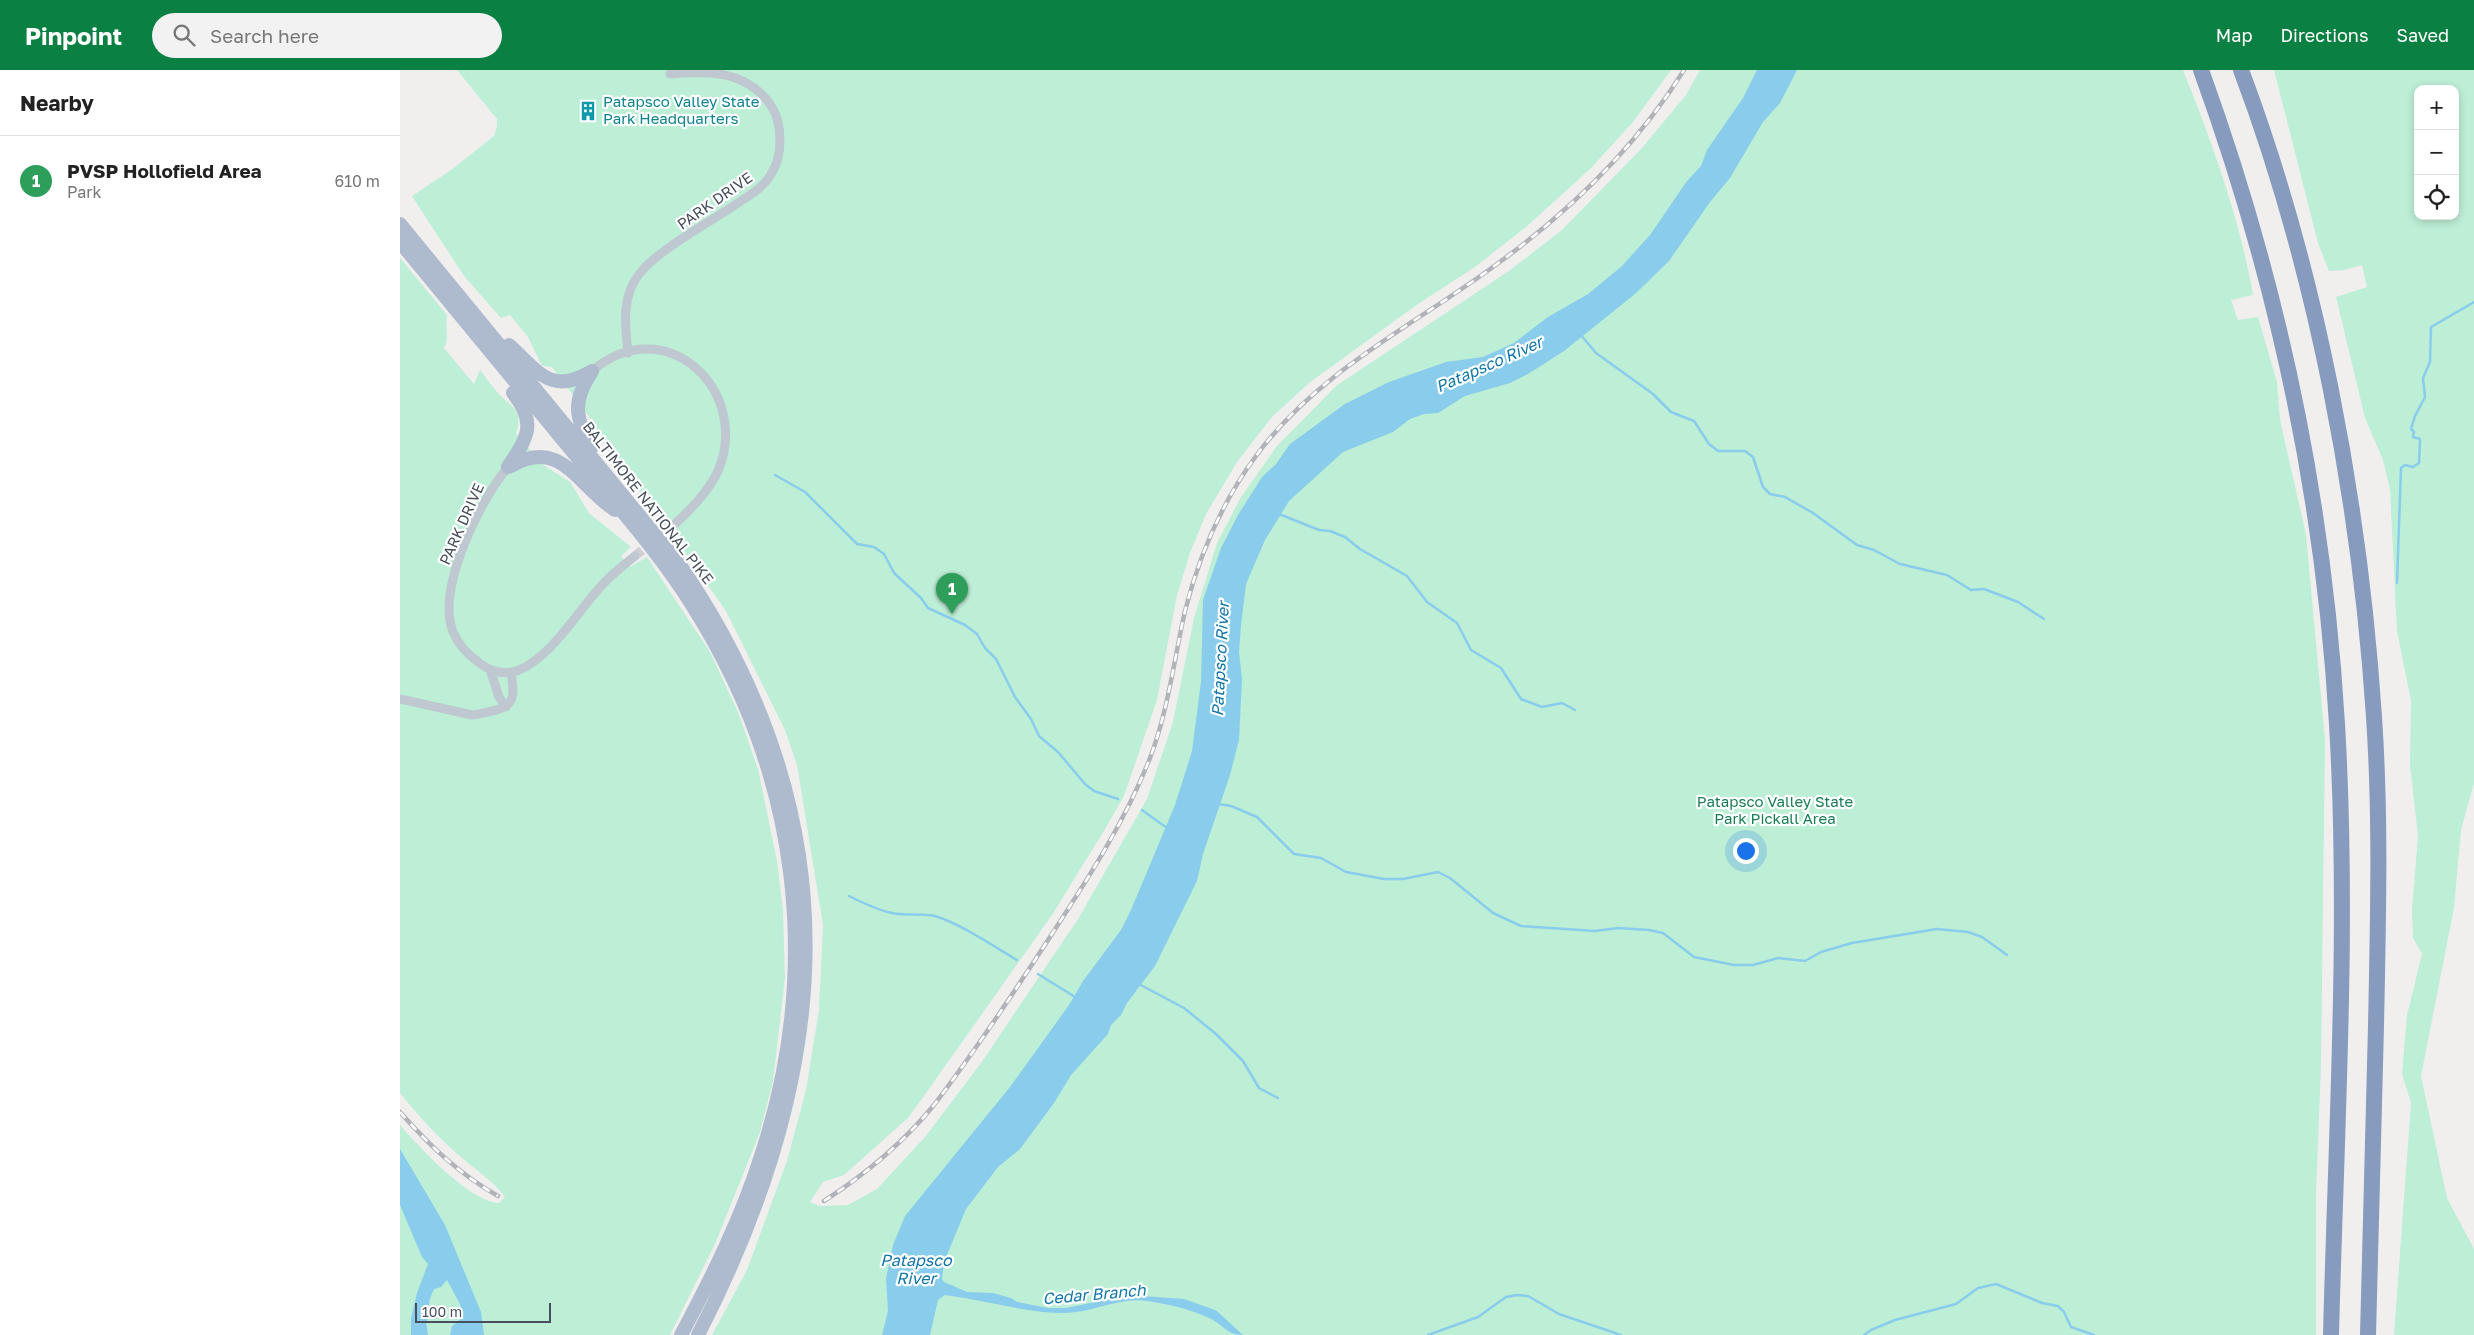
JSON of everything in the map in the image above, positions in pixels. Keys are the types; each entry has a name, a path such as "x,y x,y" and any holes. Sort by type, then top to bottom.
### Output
{"highway":[{"path":"2201,70 2234,169 2278,326 2306,462 2326,601 2337,721 2341,853 2331,1335"},
{"path":"2241,70 2293,236 2314,318 2342,454 2363,595 2374,719 2378,852 2368,1335"}],"main road":[{"name":"BALTIMORE NATIONAL PIKE","path":"400,224 680,565 728,640 748,682 768,731 790,807 803,892 806,978 797,1063 787,1110 759,1199 720,1294 698,1335"},
{"name":"BALTIMORE NATIONAL PIKE","path":"400,242 656,553 691,602 717,645 740,693 762,749 778,802 788,859 793,905 795,963 793,1012 775,1109 761,1155 728,1241 681,1335"},
{"path":"477,317 536,371 552,381 568,382 592,371"},
{"path":"477,335 494,369 522,404 528,415 528,433 508,467"},
{"path":"592,371 580,393 577,406 579,422 614,484"},
{"path":"508,467 522,459 546,455 557,460 600,500 627,518"}],"street":[{"name":"PARK DRIVE","path":"628,353 625,329 626,308 630,290 639,273 656,258 758,190 771,175 780,147 779,128 772,108 749,83 728,74 717,72 670,74"},
{"path":"592,371 607,360 628,353 659,349 683,357 705,376 722,409 726,433 718,470 705,493 675,524"},
{"name":"PARK DRIVE","path":"508,467 489,493 466,541 453,580 450,605 453,631 459,642 478,662 490,669 511,673"},
{"path":"400,699 472,714 482,714 506,708 513,695 511,673 526,667 536,660 559,636 597,590 635,556"},
{"path":"490,669 498,697 506,708"}],"green space":[{"name":"Patapsco Valley State Park Pickall Area","path":"457,70 1671,70 1633,122 1590,169 1526,227 1475,267 1418,304 1309,383 1272,417 1237,462 1206,514 1190,553 1177,595 1157,700 1124,796 1052,915 909,1117 844,1175 823,1182 810,1202 819,1206 848,1205 877,1189 925,1137 981,1063 1078,919 1147,799 1173,722 1194,618 1217,543 1241,497 1277,446 1336,386 1509,271 1562,230 1641,149 1686,95 1700,70 2183,70 2224,181 2241,238 2253,295 2231,300 2238,320 2258,317 2277,382 2280,420 2306,535 2325,740 2321,1066 2316,1193 2316,1335 712,1335 747,1270 787,1161 806,1090 819,1010 823,925 797,765 785,730 726,611 674,537 595,432 590,418 552,367 542,366 528,337 510,315 501,318 464,276 412,196 451,170 494,136 497,119"},
{"path":"2274,70 2474,70 2474,783 2461,830 2454,908 2421,1076 2447,1198 2474,1249 2474,1335 2394,1335 2411,1103 2402,1074 2407,1015 2422,954 2413,938 2412,910 2418,836 2410,765 2411,701 2397,631 2390,490 2383,460 2365,418 2336,297 2367,287 2362,265 2344,270 2329,271 2318,243"},
{"path":"400,258 447,315 447,339 445,347 443,347 474,384 480,370 498,393 512,406 519,419 516,433 542,464 570,482 589,513 631,547 621,556 630,567 647,557 710,652 738,712 758,769 777,861 783,911 785,978 773,1081 760,1132 715,1244 670,1335 400,1335 400,1125 420,1147 460,1184 487,1200 499,1203 505,1197 490,1181 437,1135 400,1093"}],"water":[{"name":"Patapsco River","path":"1757,70 1797,70 1780,103 1763,122 1730,178 1710,202 1669,261 1635,294 1564,351 1528,374 1510,383 1465,396 1438,413 1424,414 1410,419 1393,432 1343,452 1289,501 1265,540 1246,584 1239,652 1242,679 1239,740 1230,775 1203,854 1197,881 1155,966 1127,1003 1121,1015 1111,1025 1108,1034 1071,1075 1054,1103 1020,1149 998,1167 966,1209 944,1262 942,1279 944,1282 967,1292 993,1293 1011,1298 1017,1302 1048,1308 1066,1308 1129,1295 1184,1299 1215,1310 1241,1335 1232,1333 1213,1320 1194,1312 1171,1305 1147,1301 1126,1301 1085,1311 1065,1313 1020,1309 945,1295 938,1300 930,1335 882,1335 888,1311 886,1279 893,1245 905,1216 1010,1087 1069,1005 1083,981 1121,930 1131,910 1175,805 1192,751 1201,682 1203,600 1221,548 1238,515 1262,477 1276,464 1290,444 1345,404 1389,382 1446,362 1483,357 1514,343 1548,317 1588,294 1621,267 1650,235 1687,181 1701,166 1707,150 1743,98"},
{"path":"400,1149 445,1225 481,1312 484,1335 450,1335 452,1326 463,1317 460,1304 447,1280 441,1287 434,1289 430,1298 429,1307 431,1314 426,1322 428,1335 411,1335 411,1318 417,1293 428,1264 422,1257 400,1205"}],"waterway":[{"path":"2397,583 2401,468 2405,465 2413,467 2419,463 2420,439 2413,437 2414,432 2411,429 2415,416 2425,397 2423,378 2430,362 2431,327 2474,302"},
{"path":"1580,334 1596,353 1653,394 1671,412 1694,421 1709,444 1718,451 1745,451 1753,457 1763,487 1770,494 1785,497 1813,513 1857,545 1874,550 1900,564 1947,575 1971,590 1984,589 2018,602 2044,619"},
{"path":"775,475 805,492 857,544 874,547 884,554 894,573 921,598 928,608 965,625 977,634 985,648 996,659 1015,697 1031,719 1039,736 1058,752 1085,784 1094,791 1118,799"},
{"path":"1279,514 1319,530 1330,531 1345,537 1360,549 1407,576 1427,602 1457,623 1471,650 1501,668 1521,699 1542,707 1562,703 1575,710"},
{"path":"1218,804 1231,806 1257,817 1294,854 1321,858 1346,872 1384,879 1403,879 1438,872 1450,878 1493,913 1521,926 1595,931 1618,928 1649,930 1663,933 1694,957 1734,965 1753,965 1778,958 1805,961 1821,952 1852,943 1937,929 1968,932 1982,937 2007,955"},
{"path":"1142,810 1167,828"},
{"path":"849,896 886,912 929,915 945,919 1017,960"},
{"path":"1038,974 1075,997"},
{"path":"1137,983 1184,1008 1216,1034 1243,1061 1259,1088 1278,1098"},
{"path":"1864,1335 1895,1320 1956,1304 1978,1288 1996,1284 2042,1303 2058,1306 2064,1312 2071,1327 2094,1335"},
{"path":"1428,1335 1478,1317 1506,1297 1517,1295 1528,1296 1559,1314 1621,1335"},
{"name":"Cedar Branch","path":"1216,1312 1241,1335"}],"tunnel":[{"path":"635,556 675,524"}],"railway":[{"path":"824,1201 883,1158 934,1105 1008,1001 1064,916 1117,828 1140,782 1162,722 1185,611 1197,570 1222,511 1256,456 1281,426 1308,399 1338,374 1497,264 1576,200 1645,125 1684,70"},
{"path":"400,1112 445,1158 470,1178 498,1196"}],"place":[{"name":"Patapsco Valley State Park Headquarters","path":"588,111"},
{"name":"PVSP Hollofield Area","path":"952,614"}]}
